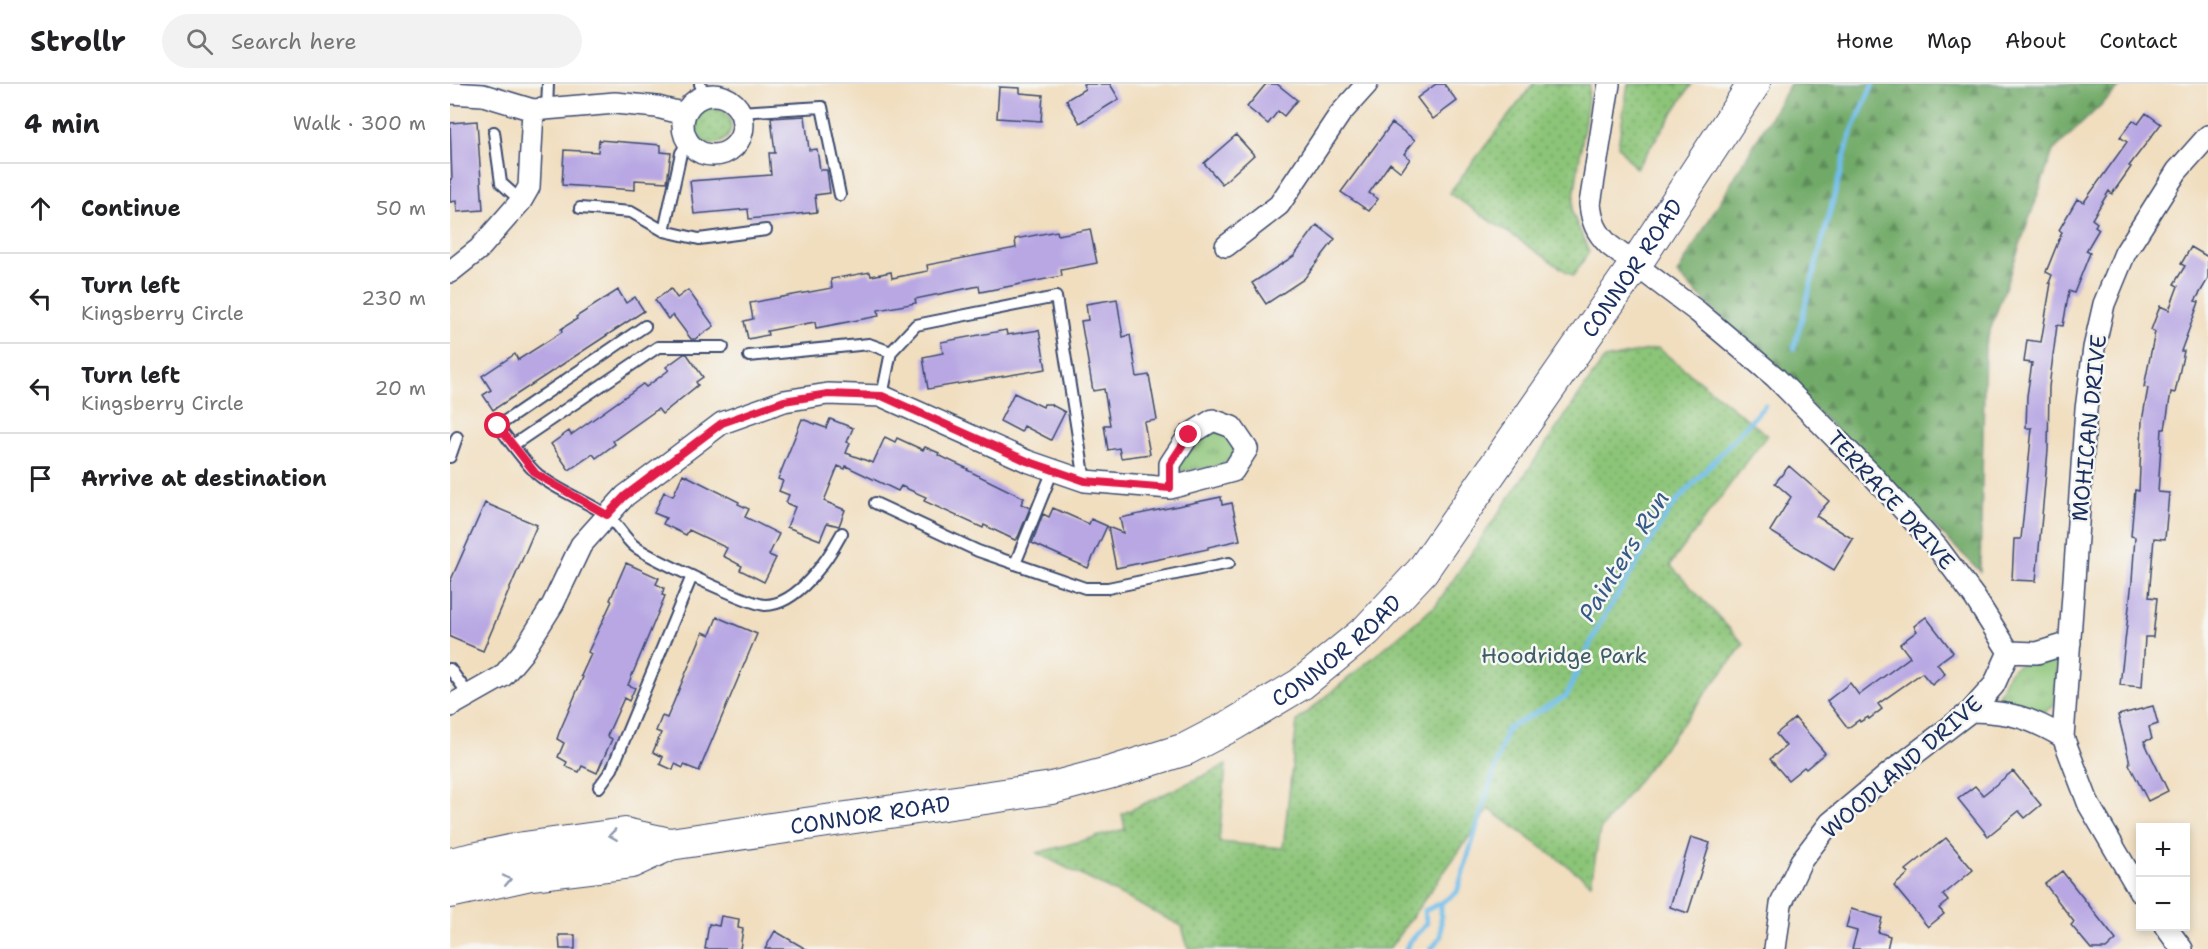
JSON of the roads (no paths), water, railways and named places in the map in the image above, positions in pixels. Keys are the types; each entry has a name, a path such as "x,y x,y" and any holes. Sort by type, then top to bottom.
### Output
{"main road":[{"name":"CONNOR ROAD","path":"450,892 531,874 632,862 670,844 1062,785 1186,749 1234,724 1301,684 1367,630 1422,571 1635,265 1754,84"},
{"name":"CONNOR ROAD","path":"450,864 524,848 625,834 670,844"}],"street":[{"path":"1226,246 1279,205 1340,114 1367,84"},
{"name":"TERRACE DRIVE","path":"1609,84 1590,204 1592,221 1599,235 1698,312 1775,377 1873,476 1938,547 1975,598 2009,652"},
{"path":"702,90 725,98 740,112 742,131 732,148 724,153 704,154 688,142 684,134 685,114 702,90"},
{"path":"450,93 483,95 540,109 615,103 657,107 685,114"},
{"path":"453,264 479,249 521,201 529,187 540,109"},
{"name":"MOHICAN DRIVE","path":"2070,643 2086,410 2094,348 2104,304 2125,253 2149,213 2177,171 2208,136"},
{"path":"450,706 503,676 523,652 553,604 582,545 625,496 722,423 784,401 828,394 882,396 1027,461 1085,481 1170,488"},
{"path":"2009,652 2037,654 2070,643 2063,736 2089,805 2136,885"},
{"name":"WOODLAND DRIVE","path":"1775,949 1781,904 1801,861 1830,823 1891,772 1971,711 1994,685 2009,652"},
{"path":"1971,711 2000,712 2037,722 2063,736"},
{"path":"2168,931 2182,949"}],"lane":[{"path":"540,109 548,84"},
{"path":"740,112 822,107 840,195"},
{"path":"494,132 501,183 521,201"},
{"path":"664,231 681,153 688,142"},
{"path":"580,208 631,212 664,231 699,239 766,230"},
{"path":"882,396 891,352 916,325 1056,297 1085,481"},
{"path":"645,326 498,426 536,474 607,515 634,546 692,576 765,605 785,599 810,580 825,562 842,533"},
{"path":"749,356 870,344 891,352"},
{"path":"513,445 658,347 723,347"},
{"path":"450,457 457,437"},
{"path":"1015,564 1053,470"},
{"path":"875,503 978,550 1085,588 1108,588 1229,563"},
{"path":"599,787 612,769 692,576"},
{"path":"450,669 469,695"}],"waterway":[{"name":"Painters Run","path":"1794,348 1850,136 1873,84"},
{"name":"Painters Run","path":"1431,949 1441,937 1441,903 1457,892 1507,729 1566,696 1600,623 1671,508 1765,405"},
{"path":"1406,949 1409,942 1427,924 1424,911 1441,903"}],"park label":[{"name":"Hoodridge Park","path":"1564,655"}]}
